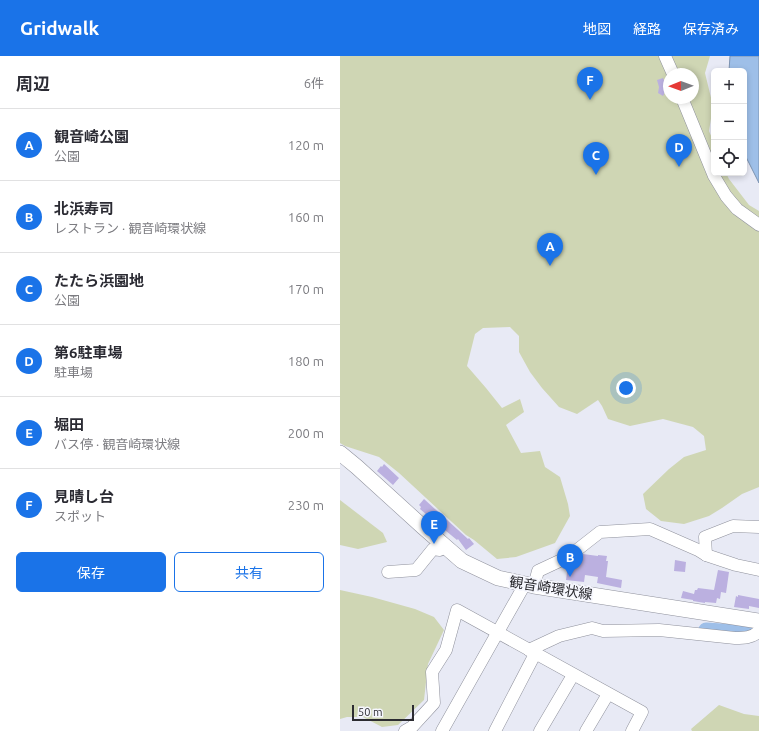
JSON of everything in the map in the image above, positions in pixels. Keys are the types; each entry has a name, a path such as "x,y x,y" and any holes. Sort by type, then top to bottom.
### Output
{"main road":[{"name":"観音崎環状線","path":"340,453 358,466 462,561 498,578 530,585 759,621"},
{"name":"観音崎環状線","path":"340,464 376,484"}],"street":[{"path":"665,56 670,68"},
{"path":"684,104 714,176 726,196 737,209 759,225"},
{"path":"706,555 706,537 733,526 759,527"},
{"path":"442,731 498,633 538,571 568,557 600,532 650,529 706,555 736,565 759,570"},
{"path":"388,572 416,570 433,549 440,550 443,545"},
{"path":"405,731 412,727 434,703 432,672 446,650 457,610 642,712 632,731"},
{"path":"495,731 532,652 560,636 592,628 603,631 659,630 735,638 746,638 757,634 759,631"},
{"path":"540,731 573,675"},
{"path":"586,731 608,694"}],"green space":[{"path":"340,56 710,56 705,73 711,98 711,118 709,131 711,136 711,176 728,176 749,205 759,211 759,487 742,494 709,516 684,524 661,521 646,509 643,494 684,457 706,450 704,436 693,427 663,419 630,426 608,419 598,400 577,414 559,407 530,372 519,352 519,336 510,327 483,328 475,334 467,366 502,408 520,399 524,412 506,425 521,453 540,451 545,467 560,477 570,516 555,543 516,557 497,559 466,535 399,473 379,457 340,443"},
{"path":"340,500 383,533 387,542 358,549 340,545"},
{"path":"340,590 415,609 434,617 444,630 428,664 424,700 398,725 382,727 363,717 347,717 340,719"},
{"path":"719,705 744,714 759,716 759,731 692,731 691,729"}],"water":[{"path":"730,56 759,56 759,183 747,159 747,68 729,68"}],"building":[{"path":"663,78 663,96 658,93 659,87 657,80"},
{"path":"384,464 399,478 393,485 377,471"},
{"path":"424,499 474,544 466,550 458,539 457,540 432,521 433,520 420,509 421,507 419,505"},
{"path":"583,554 607,556 606,561 608,561 606,577 622,580 621,588 597,583 598,577 585,575 584,582 566,580 568,565 578,560 578,558"},
{"path":"675,560 686,562 685,572 674,571"},
{"path":"718,570 729,572 726,593 721,592 720,599 717,598 716,603 705,603 681,598 683,591 694,594 695,590 698,588 714,590"},
{"path":"738,595 759,599 759,608 749,606 749,609 734,607 736,596 738,597"}],"waterway":[{"path":"706,630 737,632 750,630 755,627"}],"place":[{"name":"見晴し台","path":"590,100"},
{"name":"第6駐車場","path":"679,167"},
{"name":"たたら浜園地","path":"596,175"},
{"name":"観音崎公園","path":"550,266"},
{"name":"堀田","path":"434,544"},
{"name":"北浜寿司","path":"570,577"}]}
